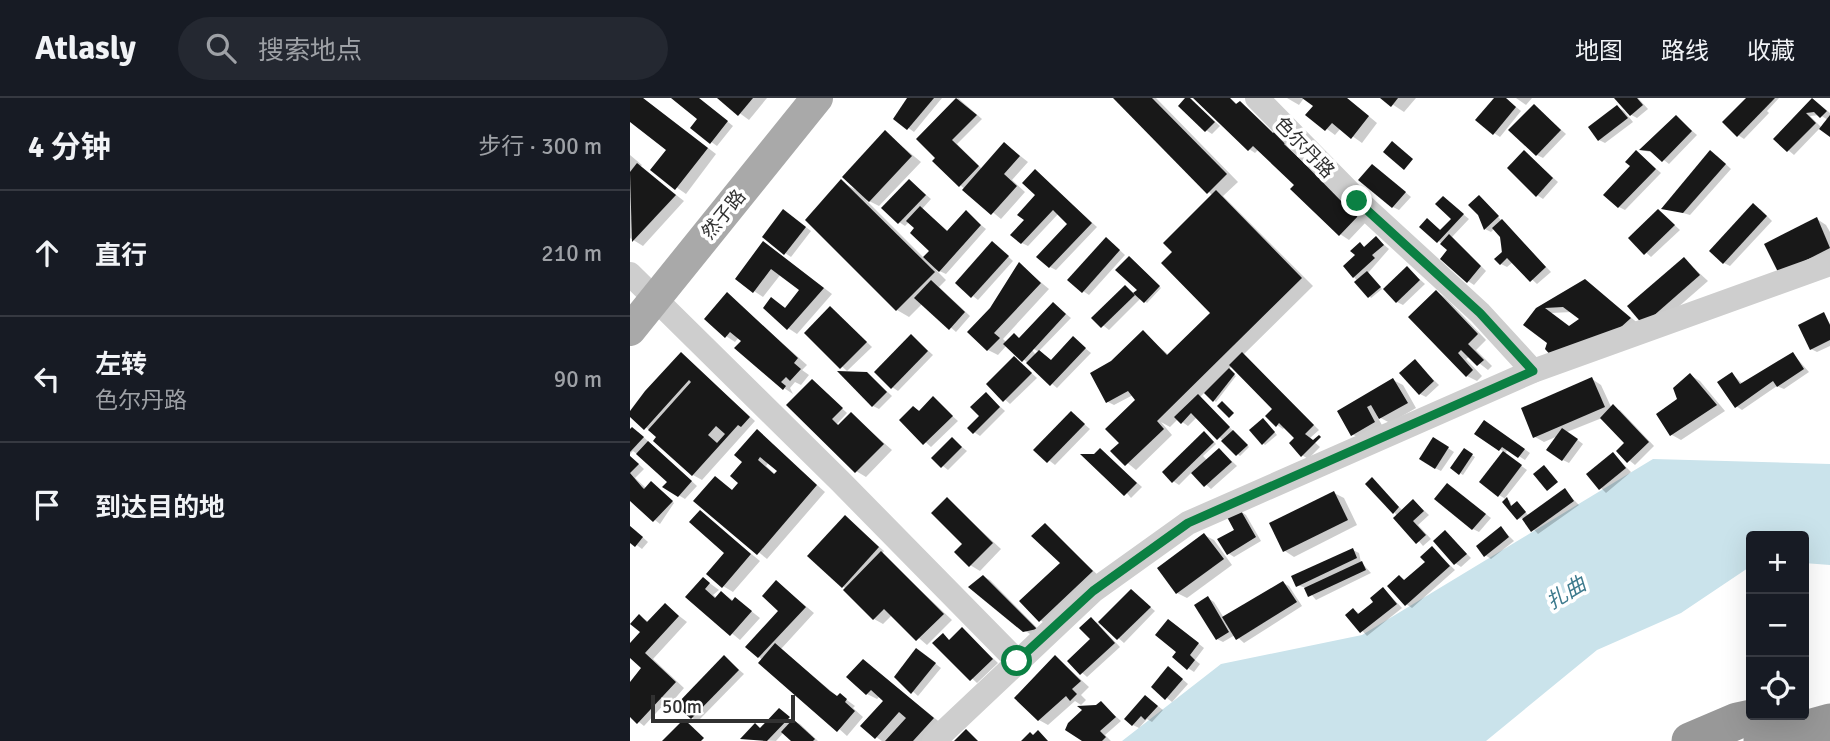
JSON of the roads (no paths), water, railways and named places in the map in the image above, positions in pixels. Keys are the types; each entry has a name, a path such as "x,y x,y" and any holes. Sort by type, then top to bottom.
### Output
{"highway":[{"path":"1809,704 1830,699"},
{"path":"1690,741 1746,720"},
{"path":"1762,741 1830,722"}],"main road":[{"name":"然子路","path":"630,330 817,98"}],"street":[{"name":"色尔丹路","path":"1257,98 1357,201 1480,313 1533,371"},
{"path":"934,741 1093,591 1188,523 1533,371 1830,264"},
{"path":"630,274 1017,661"}],"water":[{"name":"扎曲","path":"1653,459 1830,464 1830,565 1809,563 1809,531 1746,531 1746,569 1681,613 1597,650 1486,741 1122,741 1221,664 1362,635"}]}
